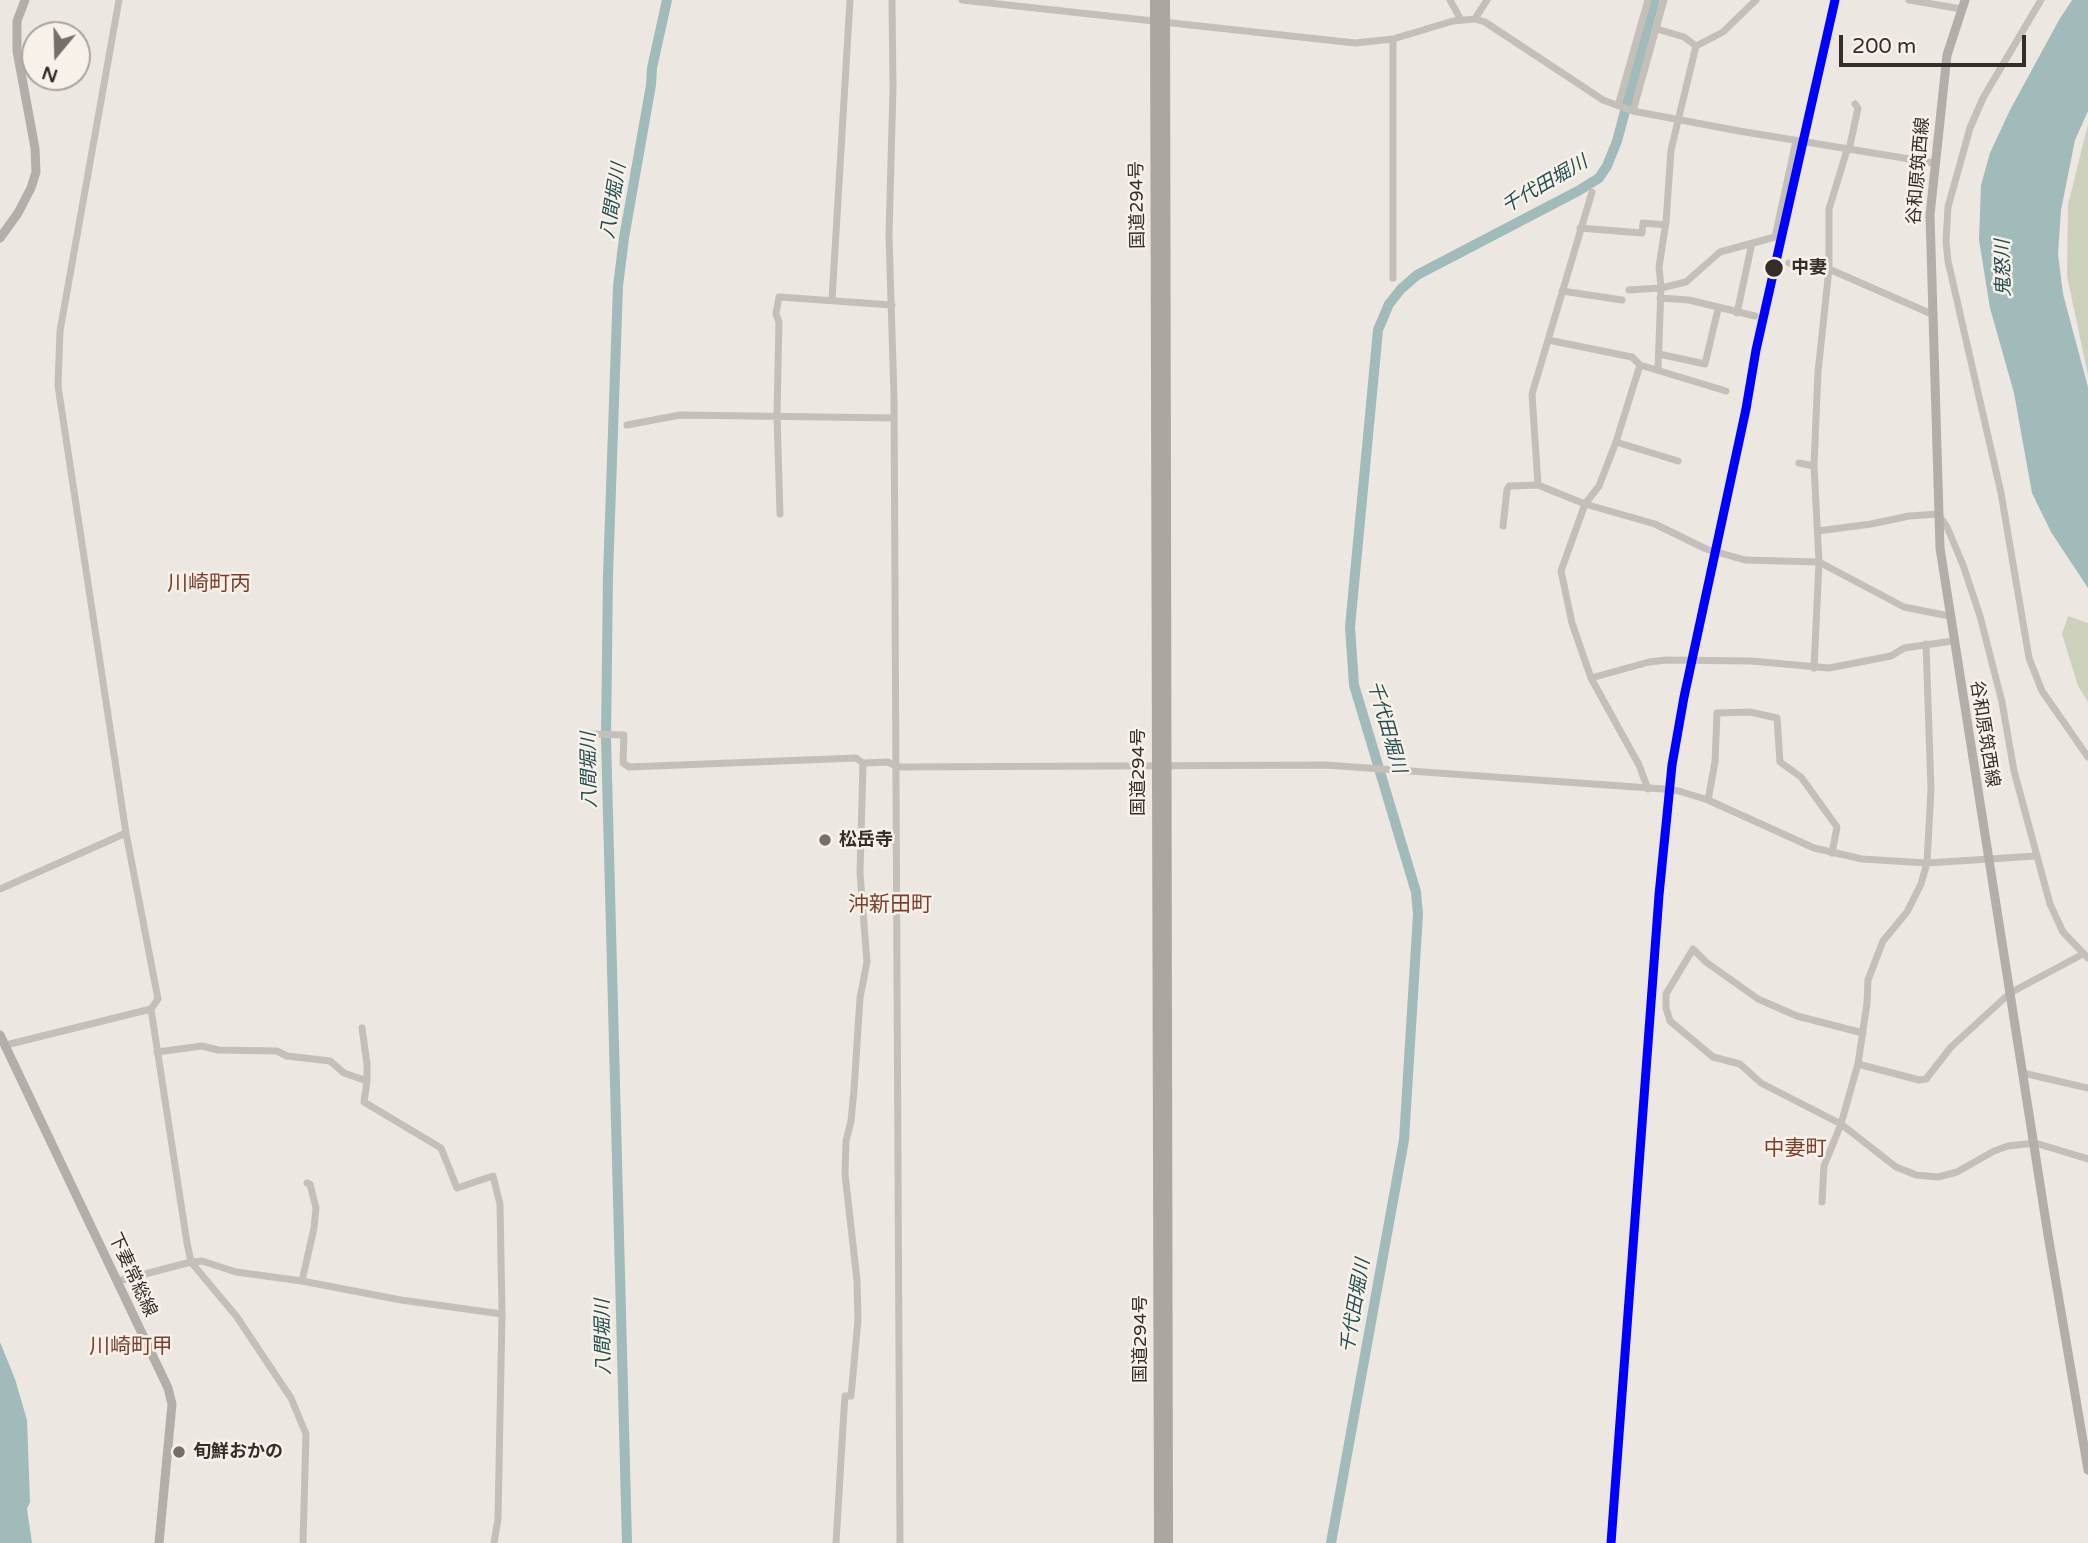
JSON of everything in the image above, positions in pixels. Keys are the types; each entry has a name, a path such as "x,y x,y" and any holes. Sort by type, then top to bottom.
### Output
{"highway":[{"name":"国道294号","path":"1155,0 1159,23 1161,764 1159,1543"},
{"name":"国道294号","path":"1159,23 1165,0"},
{"name":"国道294号","path":"1161,764 1168,1543"}],"main road":[{"path":"0,239 22,205 36,172 35,148 17,51 17,21 25,0"},
{"name":"谷和原筑西線","path":"1963,4 1947,54 1934,163 1929,241 1934,314 1940,548 2088,1470"},
{"name":"下妻常総線","path":"0,1035 168,1388 172,1404 159,1543"}],"street":[{"path":"6,1045 151,1009 158,999 126,834 58,386 60,331 119,0"},
{"path":"832,300 850,0"},
{"path":"892,0 890,247 897,766 900,1543"},
{"path":"962,0 1355,43 1393,39 1461,20 1475,19 1485,22 1603,100 1633,111 1934,163"},
{"path":"1450,0 1461,20"},
{"path":"1475,19 1487,0"},
{"path":"1618,106 1647,0"},
{"path":"1633,111 1664,0"},
{"path":"1658,369 1661,288 1659,267 1671,150 1696,46 1723,32 1756,0"},
{"path":"1909,0 1963,4"},
{"path":"2041,0 1983,98 1970,128 1948,207 1946,241 1948,261 2001,494 2029,658 2042,691 2088,757"},
{"path":"1657,29 1684,37 1696,46"},
{"path":"1393,39 1393,278"},
{"path":"1814,668 1819,562 1814,466 1818,372 1829,269 1829,209 1848,150 1857,108 1855,104"},
{"path":"1629,290 1661,288 1686,282 1720,253 1775,237 1797,141"},
{"path":"1538,485 1531,394 1592,192"},
{"path":"1580,228 1642,233 1643,223 1665,225"},
{"path":"1737,313 1752,243"},
{"path":"1788,263 1829,269 1934,314"},
{"path":"1562,291 1622,300"},
{"path":"780,514 777,415 779,322 776,314 779,297 892,305"},
{"path":"1660,298 1689,300 1755,316"},
{"path":"1658,354 1705,364 1718,309"},
{"path":"1548,340 1632,356 1640,365 1726,391"},
{"path":"1640,365 1616,442 1599,486 1585,503 1561,571 1572,623 1591,678 1639,765 1648,789"},
{"path":"627,425 680,415 894,418"},
{"path":"1616,442 1678,461"},
{"path":"1799,463 1814,466"},
{"path":"1503,526 1509,486 1538,485 1585,503 1655,524 1706,549 1745,560 1819,562 1904,607 1949,616"},
{"path":"1818,531 1938,514 1947,527 1980,616 2002,702 2014,771 2050,904 2063,932 2086,956 2010,993 1951,1047 1926,1079 1919,1080 1858,1064"},
{"path":"1591,678 1665,660 1751,661 1829,668 1891,656 1905,648 1953,641"},
{"path":"1822,1202 1824,1166 1841,1124 1858,1064 1868,980 1873,962 1883,941 1907,912 1921,884 1927,863 1931,789 1926,644"},
{"path":"1708,800 1715,762 1717,713 1750,712 1777,718 1780,762 1801,777 1837,827 1832,853"},
{"path":"591,734 624,735 623,763 629,767 856,758 863,763 888,762 897,766 1325,765 1679,791 1708,800 1765,827 1832,853 1862,859 1927,863 2036,856"},
{"path":"836,1543 845,1396 851,1396 858,1320 857,1280 845,1174 860,998 867,962 860,873 863,763"},
{"path":"0,889 126,834"},
{"path":"1863,1034 1797,1016 1758,999 1706,962 1693,949 1667,995 1666,1008 1670,1021 1713,1057 1740,1064 1761,1083 1841,1124 1896,1167 1916,1175 1938,1177 1957,1172 1994,1151 2008,1146 2035,1143 2088,1159"},
{"path":"151,1009 191,1262 237,1317 291,1398 300,1414 306,1434 303,1543"},
{"path":"362,1028 367,1064 364,1102 441,1148 457,1188 493,1176 500,1204 502,1314 498,1519 494,1543"},
{"path":"157,1052 202,1046 218,1050 276,1051 287,1056 330,1061 344,1073 367,1080"},
{"path":"2023,1073 2088,1088"},
{"path":"302,1281 316,1208 310,1184 307,1183"},
{"path":"118,1281 202,1261 236,1272 502,1314"}],"green space":[{"path":"2088,124 2088,375 2067,276 2068,205"},
{"path":"2068,616 2088,623 2088,702 2078,686 2062,634"}],"water":[{"name":"鬼怒川","path":"2072,0 2088,0 2088,111 2075,140 2061,210 2058,254 2063,294 2088,387 2088,588 2051,532 2032,493 2014,393 1990,308 1979,240 1981,185 1990,153 2010,110"},
{"path":"0,1342 27,1420 30,1502 27,1509 32,1543 0,1543"}],"waterway":[{"name":"八間堀川","path":"627,1543 606,738 608,575 618,286 652,68 667,0"},
{"name":"千代田堀川","path":"1331,1543 1404,1140 1418,914 1416,892 1354,685 1350,627 1378,330 1389,304 1417,275 1599,178 1617,141 1655,0"}],"transit line":[{"path":"1611,1543 1659,895 1672,765 1756,350 1835,0"}],"place":[{"name":"中妻","path":"1774,268"},
{"name":"松岳寺","path":"825,840"},
{"name":"旬鮮おかの","path":"179,1452"}],"district":[{"name":"川崎町丙","path":"209,584"},
{"name":"沖新田町","path":"890,905"},
{"name":"中妻町","path":"1795,1149"},
{"name":"川崎町甲","path":"131,1347"}]}
